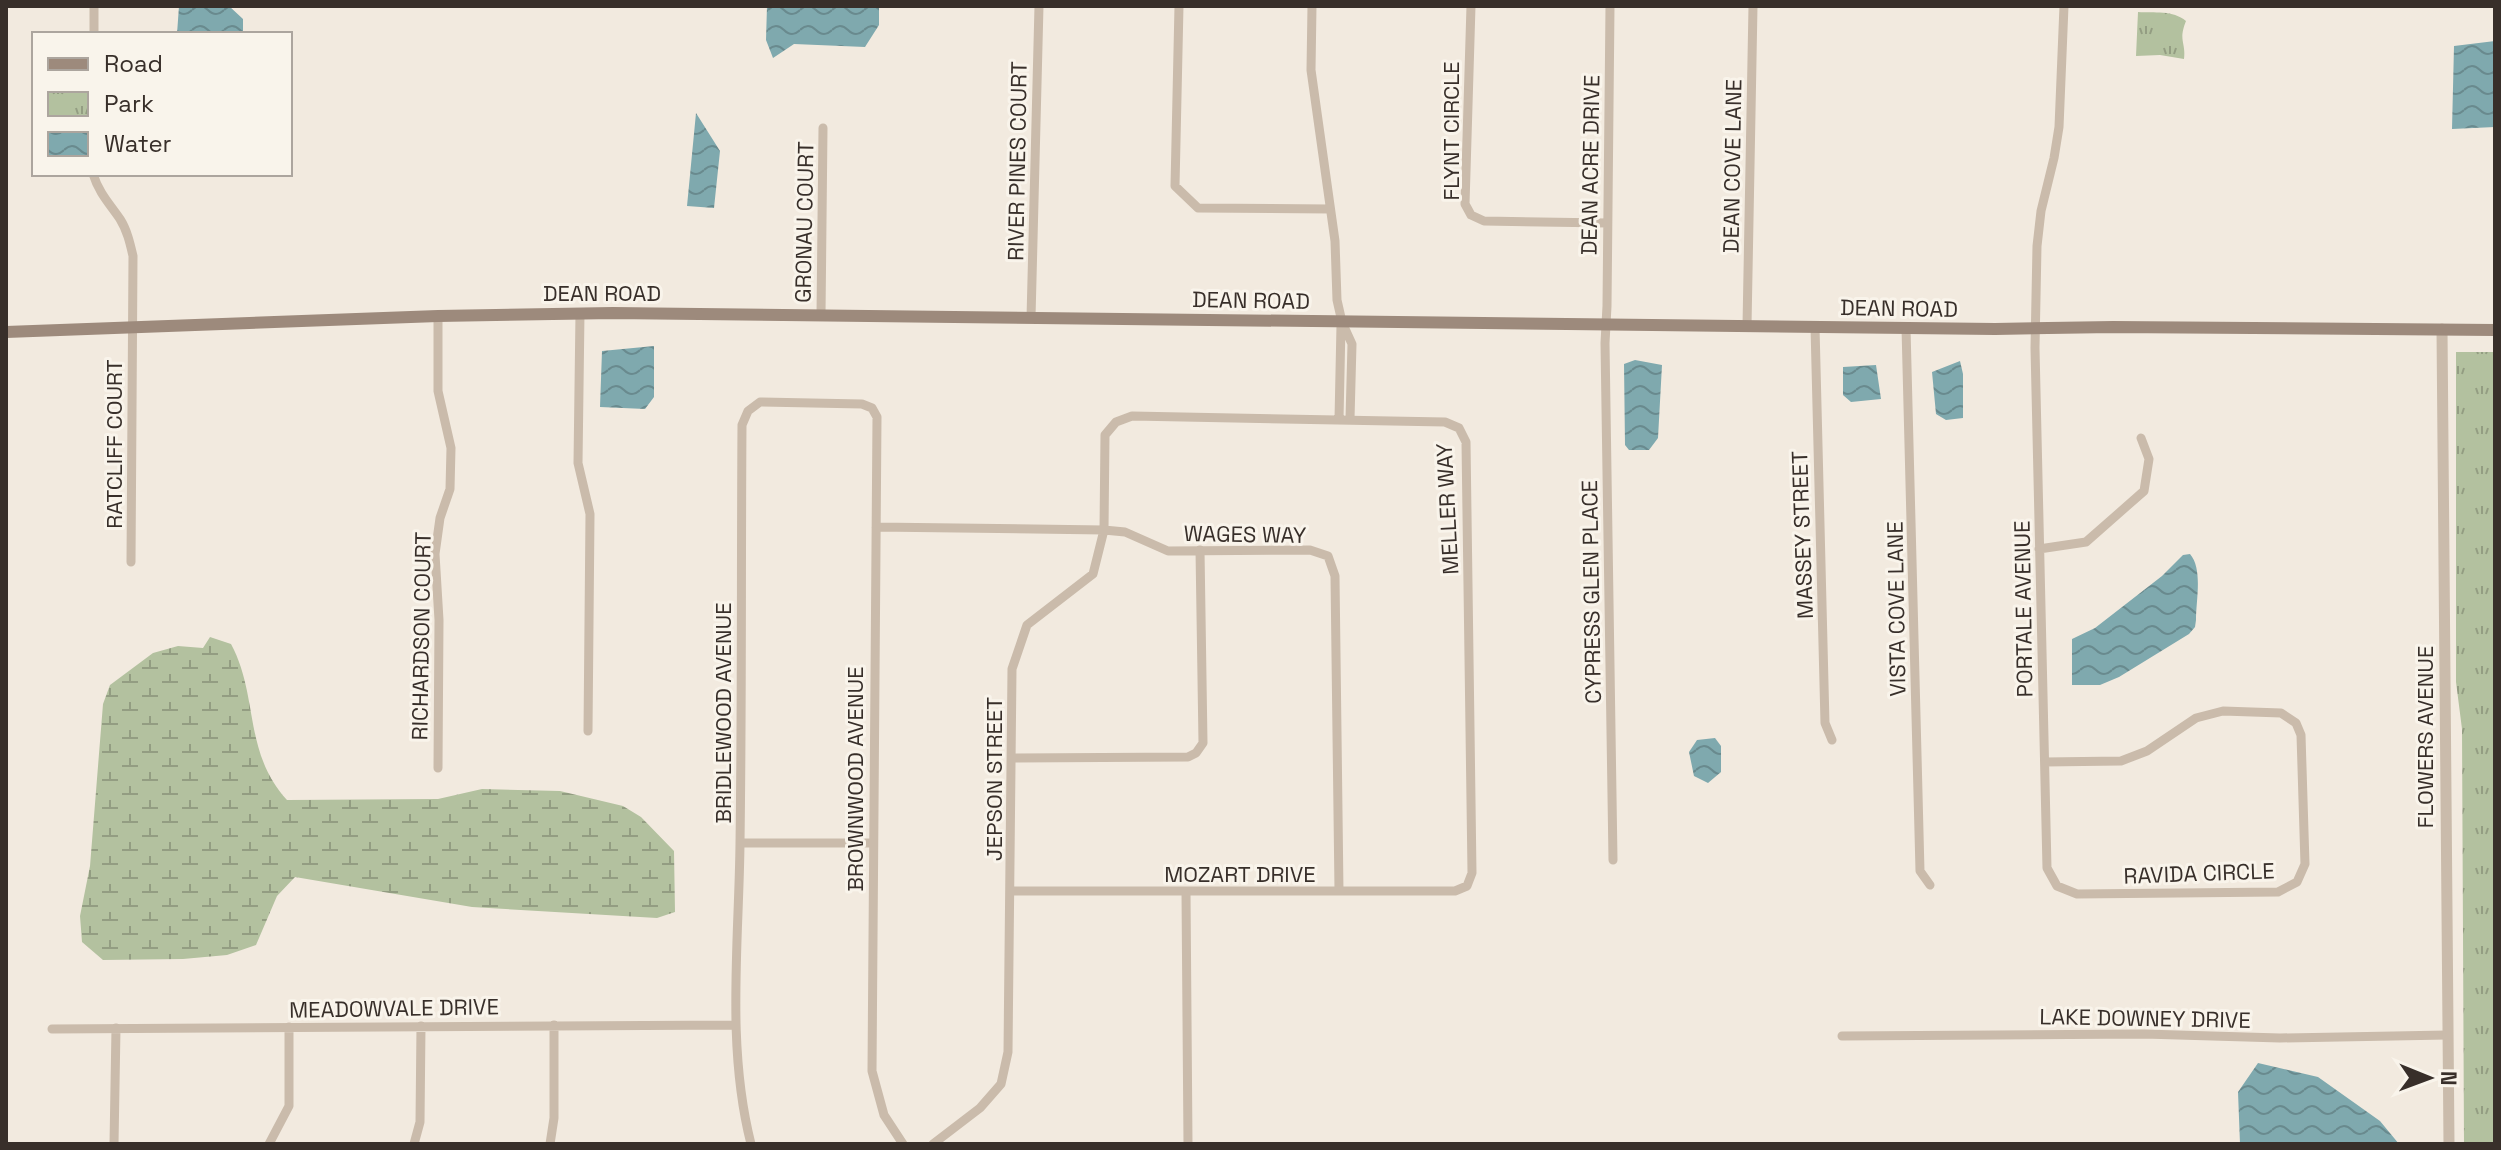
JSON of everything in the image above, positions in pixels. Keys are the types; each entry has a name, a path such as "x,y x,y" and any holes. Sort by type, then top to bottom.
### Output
{"main road":[{"name":"DEAN ROAD","path":"6,332 580,313 1906,328 2495,330"}],"street":[{"path":"94,6 94,32"},
{"name":"RIVER PINES COURT","path":"1031,318 1039,6"},
{"path":"1179,6 1175,186 1198,208 1330,209"},
{"path":"1312,6 1311,70 1336,252 1337,300 1352,344 1350,419"},
{"name":"FLYNT CIRCLE","path":"1471,6 1465,204 1471,215 1484,221 1607,223"},
{"name":"DEAN ACRE DRIVE","path":"1606,324 1610,6"},
{"name":"DEAN COVE LANE","path":"1747,326 1753,6"},
{"name":"PORTALE AVENUE","path":"2057,886 2047,868 2036,329 2037,246 2041,211 2059,127 2064,6"},
{"name":"GRONAU COURT","path":"821,315 823,128"},
{"name":"RATCLIFF COURT","path":"94,176 101,195 121,220 133,256 131,562"},
{"path":"580,313 578,463 590,514 588,731"},
{"name":"RICHARDSON COURT","path":"438,316 439,405 451,448 450,489 440,518 435,554 439,620 438,768"},
{"path":"1339,419 1342,322"},
{"name":"CYPRESS GLEN PLACE","path":"1606,324 1613,860"},
{"name":"MASSEY STREET","path":"1815,327 1825,723 1832,740"},
{"name":"VISTA COVE LANE","path":"1906,328 1920,871 1930,885"},
{"name":"FLOWERS AVENUE","path":"2442,329 2449,1144"},
{"name":"BRIDLEWOOD AVENUE","path":"749,1144 740,1089 736,1025 742,425 748,411 760,402 862,404 872,408"},
{"name":"BROWNWOOD AVENUE","path":"872,408 877,417 872,1071 884,1115 903,1144"},
{"name":"MELLER WAY","path":"1116,422 1132,416 1350,419 1445,422 1459,428 1466,442 1472,873 1467,886"},
{"name":"JEPSON STREET","path":"933,1144 980,1108 1001,1084 1008,1052 1012,669 1027,625 1093,574 1104,530 1105,435 1116,422"},
{"path":"2039,549 2086,542 2144,491 2149,459 2141,438"},
{"name":"WAGES WAY","path":"876,527 1104,530 1125,532 1168,551 1310,550 1328,556 1335,576 1339,891"},
{"path":"1012,758 1188,757 1196,753 1203,743 1200,550"},
{"name":"RAVIDA CIRCLE","path":"2045,762 2121,761 2147,751 2196,718 2223,711 2281,713 2296,723 2301,735 2305,864 2297,882 2278,892 2077,894 2057,886"},
{"path":"740,843 873,843"},
{"name":"MOZART DRIVE","path":"1011,891 1455,891 1467,886"},
{"path":"1186,892 1188,1144"},
{"path":"550,1144 554,1118 554,1025"},
{"name":"MEADOWVALE DRIVE","path":"52,1029 736,1025"},
{"path":"414,1144 420,1122 421,1026"},
{"path":"269,1144 289,1106 289,1027"},
{"path":"114,1144 116,1028"},
{"name":"LAKE DOWNEY DRIVE","path":"1842,1036 2144,1034 2280,1038 2447,1035"}],"green space":[{"path":"2138,12 2169,14 2186,21 2184,59 2160,55 2136,56"},
{"path":"2456,352 2495,352 2495,1144 2464,1144 2462,729 2456,682"},
{"path":"210,637 231,644 240,664 264,763 287,800 438,799 482,789 560,791 623,806 641,817 674,851 675,912 657,918 472,907 295,877 277,896 256,945 227,955 103,960 82,942 80,916 90,866 103,704 110,685 153,653 178,646 203,648"}],"water":[{"path":"179,6 229,6 243,19 243,32 177,32"},
{"path":"767,6 879,6 879,25 865,47 794,44 773,58 766,40"},
{"path":"2495,41 2495,127 2452,129 2454,46"},
{"path":"696,113 720,151 714,208 687,206"},
{"path":"654,346 654,397 645,409 600,407 602,351"},
{"path":"1635,360 1662,365 1658,438 1649,450 1629,450 1625,445 1624,364"},
{"path":"1960,361 1963,418 1946,420 1936,414 1932,372"},
{"path":"1876,365 1881,399 1851,402 1843,395 1843,367"},
{"path":"2190,554 2198,585 2195,627 2189,634 2119,677 2100,685 2072,685 2072,639 2095,628 2162,576 2183,555"},
{"path":"1715,738 1721,746 1721,772 1708,783 1694,776 1689,752 1697,740"},
{"path":"2258,1063 2318,1077 2380,1121 2399,1144 2240,1144 2238,1092"}]}
